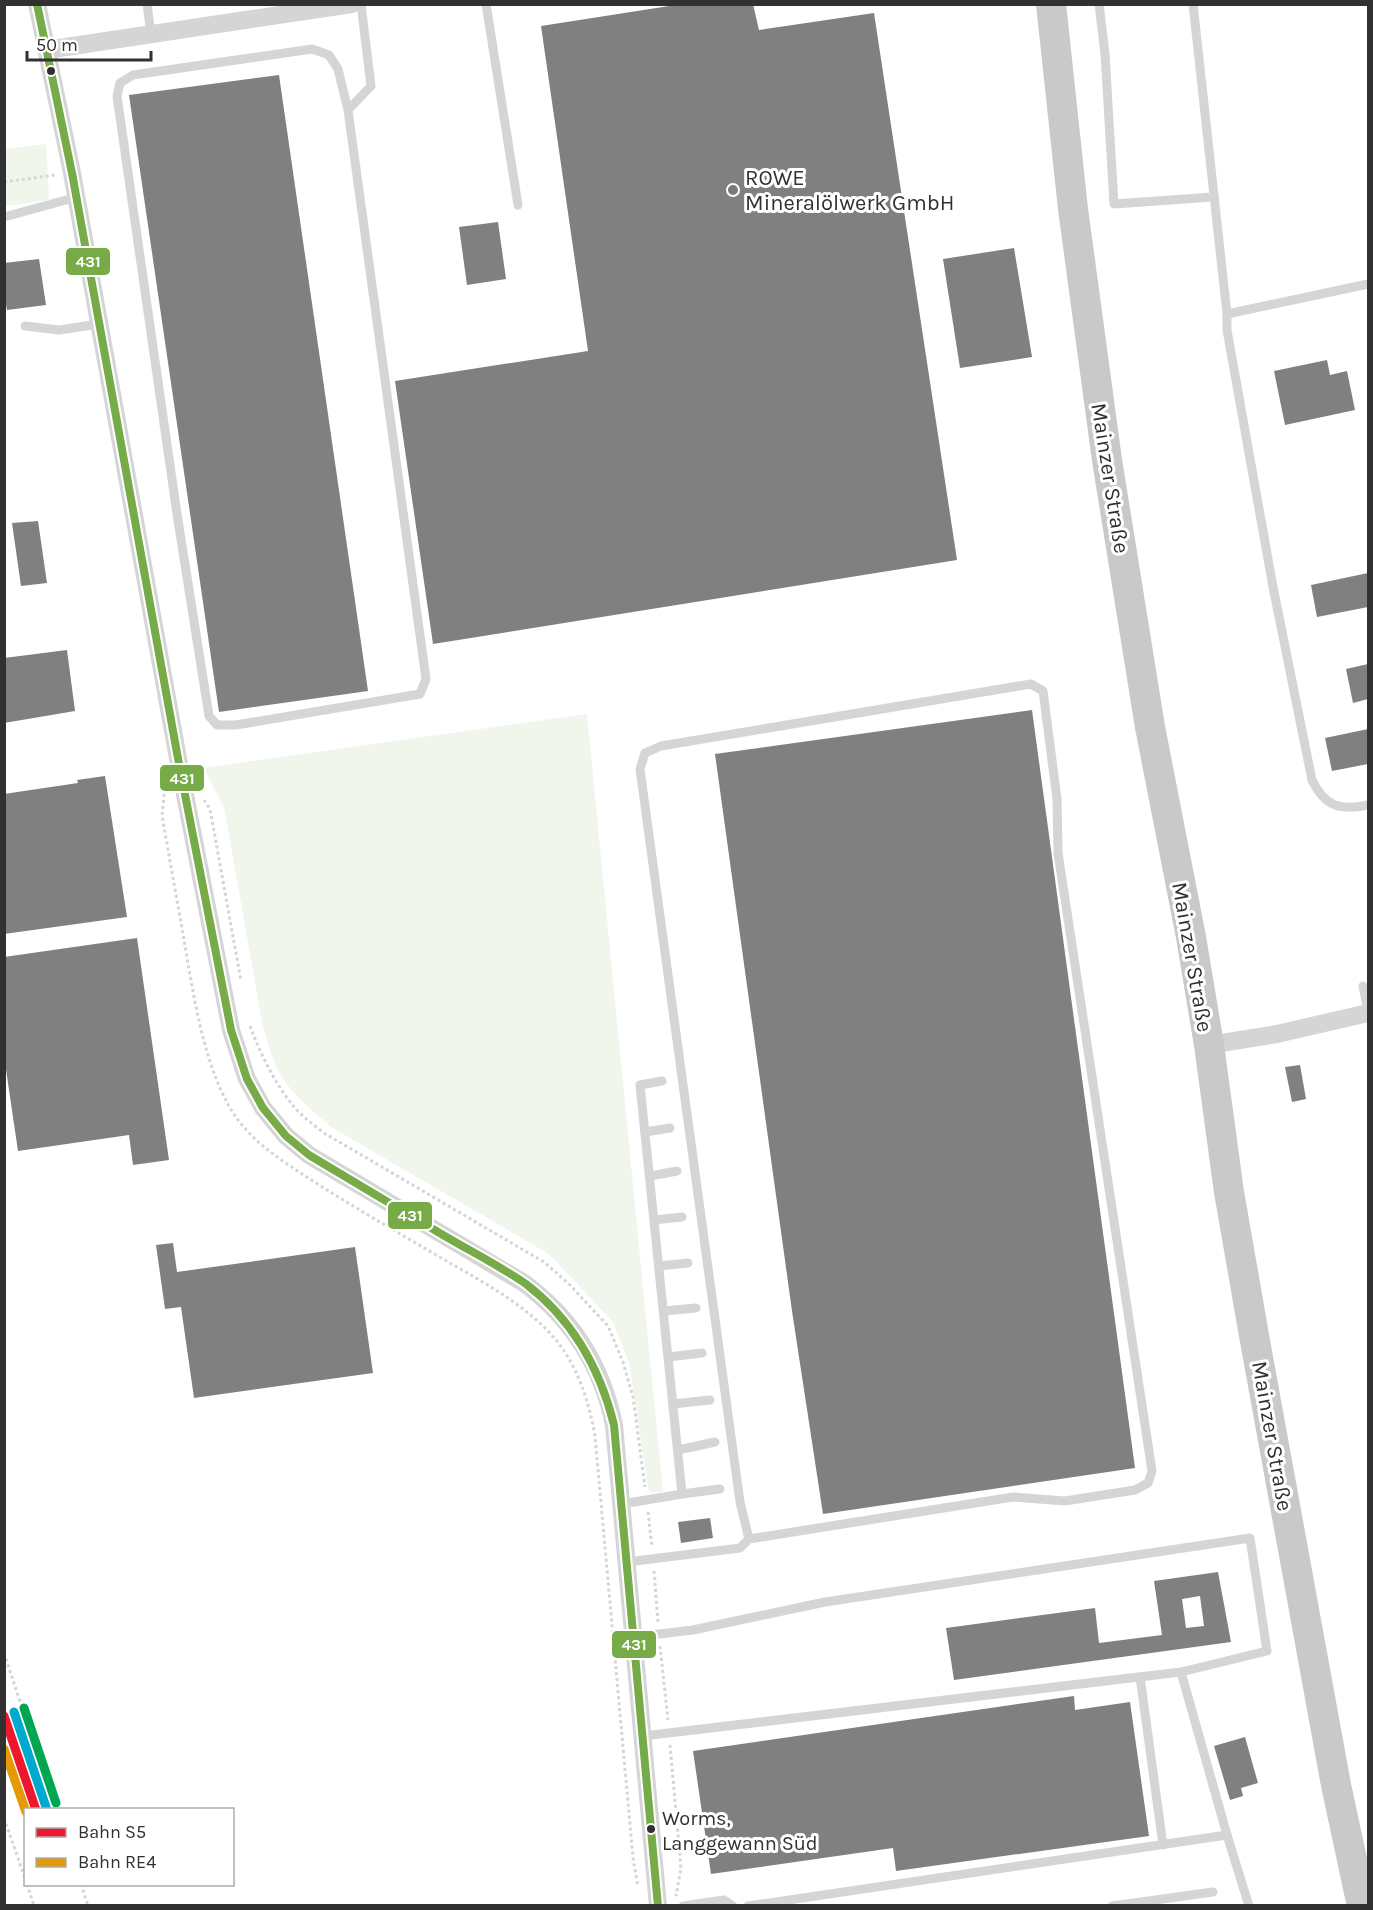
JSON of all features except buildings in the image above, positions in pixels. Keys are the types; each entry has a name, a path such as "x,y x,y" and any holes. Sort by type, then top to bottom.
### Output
{"main road":[{"name":"Mainzer Straße","path":"1051,4 1073,208 1107,460 1150,727 1191,937 1244,1278 1336,1785 1362,1905"}],"street":[{"path":"37,4 72,173 68,199 99,324 179,764 231,1030 247,1079 263,1108 286,1136 309,1155 524,1283 544,1298 563,1318 592,1358 609,1401 614,1425 658,1905"},
{"path":"46,50 352,4"},
{"path":"1209,1045 1277,1034 1368,1012"}],"lane":[{"path":"147,4 151,34"},
{"path":"348,110 372,86 361,4"},
{"path":"486,4 518,205"},
{"path":"1099,4 1105,54 1114,204 1213,197"},
{"path":"1193,4 1227,330 1273,587 1312,780 1318,791 1338,807 1350,809 1368,806"},
{"path":"312,49 329,55 338,69 348,110 426,679 420,694 236,725 217,725 209,716 177,514 117,96 120,83 133,75 312,49"},
{"path":"4,217 68,199"},
{"path":"1227,314 1368,284"},
{"path":"25,326 59,330 99,324"},
{"path":"627,1562 740,1548 749,1539 1013,1497 1065,1501 1135,1490 1148,1483 1152,1471 1058,853 1057,799 1043,691 1031,684 661,746 645,753 640,769 740,1502 749,1539"},
{"path":"1363,986 1368,1012"},
{"path":"662,1081 640,1085 682,1494"},
{"path":"645,1132 670,1128"},
{"path":"650,1176 677,1171"},
{"path":"654,1220 682,1217"},
{"path":"659,1266 688,1263"},
{"path":"664,1311 696,1308"},
{"path":"668,1358 702,1353"},
{"path":"673,1404 710,1400"},
{"path":"678,1450 715,1442"},
{"path":"622,1504 720,1489"},
{"path":"634,1638 693,1630 825,1602 1250,1538 1267,1651 1181,1672 643,1736"},
{"path":"1181,1672 1248,1905"},
{"path":"1140,1677 1162,1845"},
{"path":"748,1905 1227,1834"},
{"path":"1112,1905 1213,1892"},
{"path":"683,1905 724,1900 733,1905"}],"path":[{"path":"4,182 72,173"},
{"path":"54,175 68,199"},
{"path":"166,782 162,815 192,985 210,1061 227,1100 241,1124 266,1150 339,1198 500,1292 527,1311 556,1341 576,1372 591,1412 594,1436 634,1876 640,1892"},
{"path":"200,793 210,809 242,989"},
{"path":"248,1022 259,1050 274,1078 296,1109 324,1133 544,1262 570,1285 608,1326 623,1362 633,1397 647,1500 681,1868 675,1905"},
{"path":"4,1653 56,1808"},
{"path":"4,1818 24,1877"},
{"path":"27,1886 34,1905"},
{"path":"82,1886 88,1905"}],"shaded area":[{"path":"46,144 49,200 5,206 5,149"},
{"path":"587,714 663,1492 649,1493 629,1363 613,1322 549,1254 331,1127 298,1097 281,1076 272,1057 262,1022 224,807 203,768"}],"rail line":[{"name":"S5","path":"4,1716 35,1808"},
{"name":"RE4","path":"4,1749 25,1808"}],"transit line":[{"name":"431","path":"37,4 72,173 179,764 231,1030 247,1079 263,1108 286,1136 309,1155 526,1284 558,1313 571,1329 592,1365 601,1384 614,1425 658,1906"},
{"path":"24,1708 56,1803"},
{"path":"14,1712 46,1807"}],"place":[{"name":"ROWE Mineralölwerk GmbH","path":"733,190"},
{"name":"Worms, Langgewann Süd","path":"651,1829"}]}
